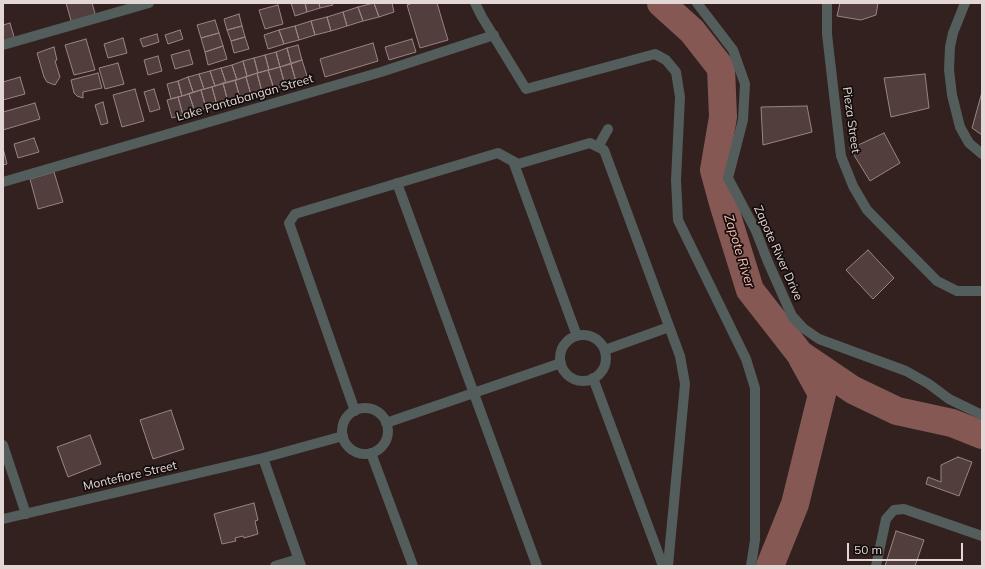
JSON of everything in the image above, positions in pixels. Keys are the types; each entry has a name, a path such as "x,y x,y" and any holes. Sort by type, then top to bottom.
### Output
{"street":[{"path":"3,45 149,3"},
{"path":"475,3 526,89 655,54 666,60 676,72 680,97 676,180 678,220 746,359 755,388 755,540 751,566"},
{"name":"Zapote River Drive","path":"696,3 733,50 745,84 743,120 728,178 756,231 792,316 803,328 819,339 906,371 929,384 949,399 982,415"},
{"name":"Pieza Street","path":"827,3 827,34 841,156 853,186 867,210 937,281 957,291 981,292"},
{"path":"965,3 953,33 950,48 952,95 960,127 969,143 982,154"},
{"name":"Lake Pantabangan Street","path":"3,182 381,72 494,35"},
{"path":"598,147 608,129"},
{"path":"354,411 289,223 295,214 498,153 518,164 590,143 604,150 680,356 685,384 668,566"},
{"path":"513,162 577,336"},
{"path":"397,183 537,566"},
{"path":"605,350 669,327"},
{"path":"580,335 595,338 605,350 605,365 593,378 582,380 575,379 569,376 561,363 560,356 562,348 567,342 577,336 580,335"},
{"path":"386,423 561,363"},
{"path":"593,378 663,566"},
{"path":"362,408 370,409 383,417 388,430 383,444 378,449 364,454 350,449 345,443 342,429 344,421 348,415 354,411 362,408"},
{"name":"Montefiore Street","path":"3,519 263,458 343,436"},
{"path":"3,445 26,514"},
{"path":"371,452 414,566"},
{"path":"263,458 299,562 275,566"},
{"path":"876,566 886,519 894,510 904,509 982,536"},
{"path":"655,544 671,540"}],"building":[{"path":"66,3 92,3 96,17 72,24"},
{"path":"291,3 305,3 307,12 295,16"},
{"path":"305,3 319,3 320,8 307,12"},
{"path":"319,3 332,3 333,5 320,8"},
{"path":"374,3 392,3 394,12 379,17"},
{"path":"374,3 379,17 363,21 358,7"},
{"path":"413,3 437,3 448,40 420,48 407,5"},
{"path":"840,3 878,3 876,15 861,20 837,16"},
{"path":"278,5 283,24 265,29 259,10"},
{"path":"358,7 363,21 347,26 343,12"},
{"path":"343,12 347,26 331,31 327,17"},
{"path":"239,14 242,26 227,30 224,19"},
{"path":"327,17 331,31 315,35 311,21"},
{"path":"215,20 219,33 201,38 197,25"},
{"path":"311,21 315,35 299,40 295,26"},
{"path":"10,23 15,40 3,42 3,25"},
{"path":"242,26 245,37 231,41 227,30"},
{"path":"295,26 299,40 284,44 279,30"},
{"path":"180,30 183,39 168,44 165,35"},
{"path":"279,30 284,44 268,49 264,35"},
{"path":"219,33 223,46 205,52 201,38"},
{"path":"157,34 159,42 143,47 140,39"},
{"path":"245,37 249,49 234,53 231,41"},
{"path":"123,38 127,53 108,58 104,44"},
{"path":"86,39 95,70 74,75 65,45"},
{"path":"412,39 416,52 389,60 385,47"},
{"path":"373,43 378,61 325,77 320,59"},
{"path":"298,45 302,60 291,63 287,48"},
{"path":"223,46 227,59 208,65 205,52"},
{"path":"54,47 57,60 55,61 60,77 55,85 47,82 44,77 37,53"},
{"path":"287,48 291,63 280,67 276,52"},
{"path":"189,50 193,64 175,69 171,55"},
{"path":"276,52 280,67 269,70 265,55"},
{"path":"265,55 269,70 258,73 254,58"},
{"path":"158,56 162,71 148,75 144,60"},
{"path":"254,58 258,73 247,76 243,61"},
{"path":"302,60 308,79 296,82 291,64"},
{"path":"243,61 247,76 237,80 232,65"},
{"path":"118,63 124,84 105,89 99,68"},
{"path":"291,64 296,82 285,85 280,67"},
{"path":"232,65 237,80 226,83 221,68"},
{"path":"280,67 285,85 274,89 268,70"},
{"path":"221,68 226,83 215,86 210,71"},
{"path":"268,70 274,89 262,92 257,73"},
{"path":"210,71 215,86 204,89 199,74"},
{"path":"98,73 102,88 83,92 83,98 74,93 71,80"},
{"path":"257,73 262,92 251,95 246,77"},
{"path":"199,74 204,89 193,92 188,77"},
{"path":"925,74 929,108 891,117 884,78"},
{"path":"20,77 25,94 3,100 3,82"},
{"path":"188,77 193,92 182,96 178,81"},
{"path":"246,77 251,95 240,98 235,80"},
{"path":"235,80 240,98 228,102 223,83"},
{"path":"178,81 182,96 171,99 167,84"},
{"path":"223,83 228,102 217,105 212,87"},
{"path":"212,87 217,105 206,108 201,90"},
{"path":"135,89 144,121 122,127 113,95"},
{"path":"154,89 160,109 150,112 144,92"},
{"path":"201,90 206,108 195,112 189,94"},
{"path":"982,92 982,135 972,128"},
{"path":"189,94 195,112 183,115 178,97"},
{"path":"178,97 183,115 172,118 167,100"},
{"path":"103,102 108,123 101,125 95,105"},
{"path":"35,103 40,119 3,130 3,112"},
{"path":"807,106 812,132 763,145 761,107"},
{"path":"884,133 900,163 870,181 849,147 854,147"},
{"path":"34,138 39,152 18,158 14,144"},
{"path":"3,148 7,164 3,165"},
{"path":"54,172 63,202 38,209 30,179"},
{"path":"868,250 894,278 873,299 846,270"},
{"path":"171,410 184,449 153,459 140,420"},
{"path":"90,435 101,464 68,477 57,447"},
{"path":"958,457 972,462 959,496 926,484 928,477 941,482 941,465"},
{"path":"254,503 258,520 255,521 258,534 244,538 243,536 235,538 236,541 222,544 214,514"},
{"path":"896,531 924,540 915,566 885,566"}],"waterway":[{"name":"Zapote River","path":"661,3 692,31 721,68 723,117 714,170 750,290 800,354 853,390 897,411 952,423 982,435"},
{"path":"770,566 795,504 822,394 802,358"}]}
